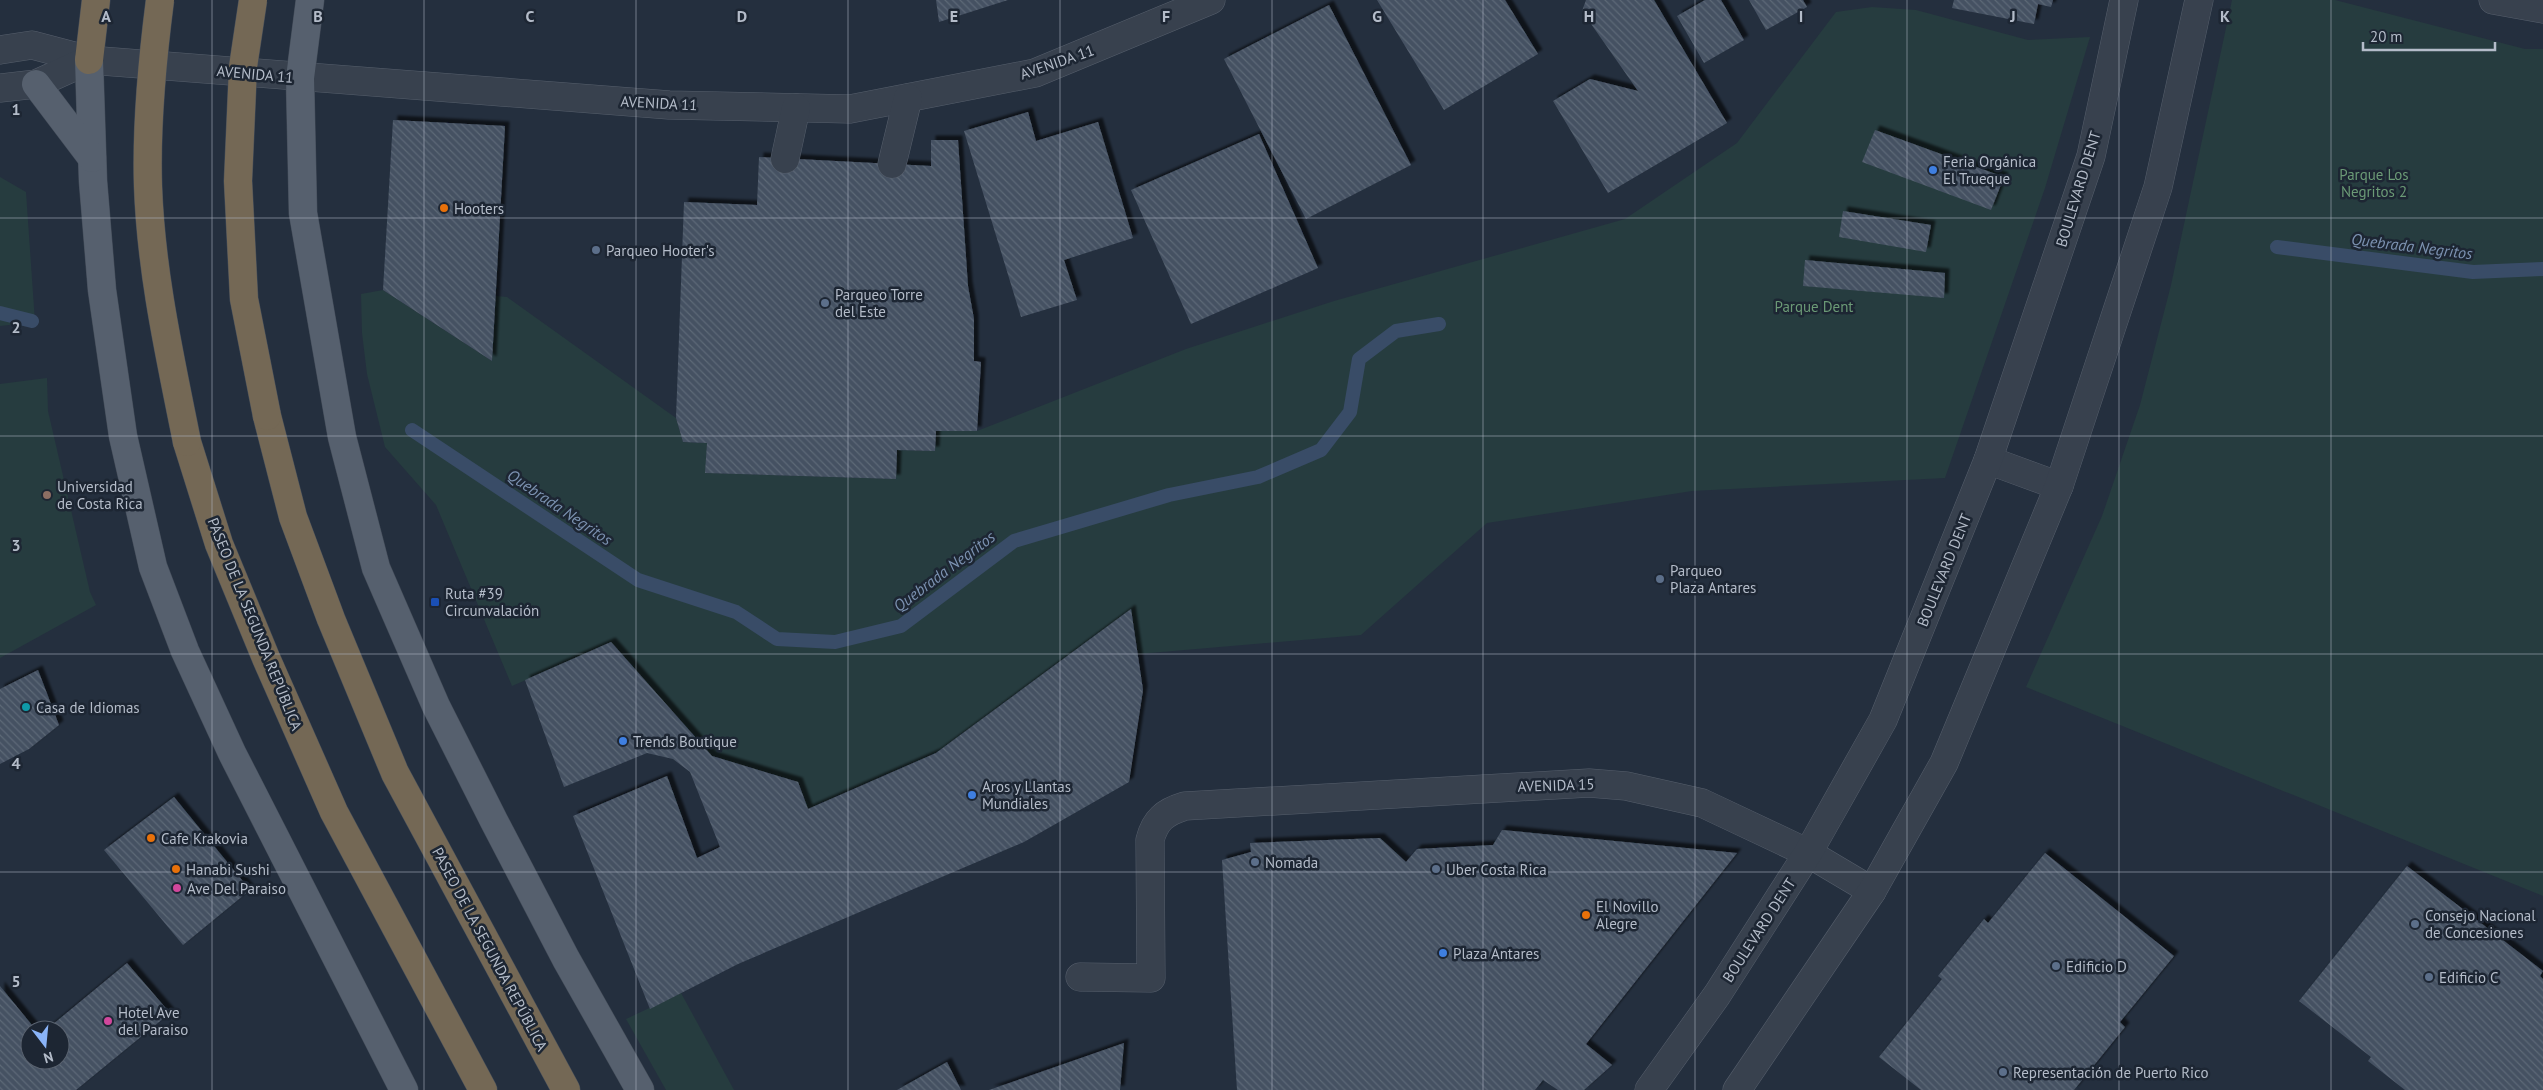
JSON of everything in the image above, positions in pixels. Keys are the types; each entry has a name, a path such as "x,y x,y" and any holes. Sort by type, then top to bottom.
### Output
{"highway":[{"path":"89,60 96,0"},
{"name":"PASEO DE LA SEGUNDA REPÚBLICA","path":"160,0 150,80 148,186 158,295 187,442 219,544 266,658 334,812 483,1090"},
{"name":"PASEO DE LA SEGUNDA REPÚBLICA","path":"253,0 244,67 238,181 244,299 267,416 293,517 331,619 395,773 566,1090"}],"main road":[{"path":"310,0 300,78 303,213 342,437 376,568 436,706 566,959 640,1090"},
{"path":"89,60 92,158 102,290 123,436 153,567 185,651 232,753 404,1090"},
{"path":"36,84 92,158"}],"street":[{"name":"AVENIDA 11","path":"0,50 32,45 89,60 300,78 669,105 850,109 1035,73 1211,0"},
{"name":"BOULEVARD DENT","path":"1649,1090 1717,995 1808,853 1883,720 1988,460 2091,156 2124,0"},
{"path":"1737,1090 1872,891 1944,763 2059,486 2158,187 2199,0"},
{"path":"2493,0 2543,9"},
{"path":"0,88 36,84 89,60"},
{"path":"892,164 908,98"},
{"path":"786,159 796,108"},
{"path":"1988,460 2059,486"},
{"name":"AVENIDA 15","path":"1080,977 1151,978 1150,840 1153,828 1160,818 1171,810 1218,802 1589,783 1626,786 1702,803 1808,853 1872,891"}],"green space":[{"name":"Parque Los Negritos 2","path":"2232,0 2335,0 2525,49 2543,49 2543,896 2026,687 2102,516 2140,405 2171,285"},
{"name":"Parque Dent","path":"1872,7 1916,10 2028,40 2090,37 2045,188 1945,478 1692,491 1487,523 1361,635 1138,654 1131,610 936,753 808,809 798,782 712,756 611,643 512,686 436,505 385,447 367,374 362,333 361,294 383,290 492,361 496,296 507,297 676,418 683,442 707,443 706,473 896,479 897,450 935,451 936,431 977,431 1186,349 1334,301 1625,219 1737,143 1836,12"},
{"path":"0,177 26,192 35,322 0,326"},
{"path":"47,378 48,411 90,592 96,605 0,658 0,384"},
{"path":"681,993 734,1090 666,1090 626,1019"}],"building":[{"path":"936,0 1008,0 939,22"},
{"path":"1377,0 1505,0 1538,54 1444,110"},
{"path":"1586,0 1654,0 1727,123 1608,193 1553,101 1590,79 1638,91 1582,11"},
{"path":"1705,0 1721,0 1744,40 1704,63 1677,16"},
{"path":"1749,0 1803,0 1807,7 1766,30"},
{"path":"1954,0 2053,0 2051,7 2038,4 2034,24 1952,8"},
{"path":"1329,5 1411,165 1306,219 1224,59"},
{"path":"1028,112 1036,141 1098,122 1133,238 1064,260 1077,300 1021,317 964,131"},
{"name":"Hooters","path":"393,120 505,126 492,361 383,290"},
{"name":"Feria Orgánica El Trueque","path":"1875,130 2004,177 1991,210 1862,162"},
{"path":"1259,134 1318,268 1191,324 1131,190"},
{"name":"Parqueo Torre del Este","path":"931,140 958,140 968,286 974,319 974,361 981,362 977,431 936,431 935,451 897,450 896,479 705,473 707,443 683,442 676,418 684,202 757,205 759,157 931,166"},
{"name":"Feria Orgánica El Trueque","path":"1843,211 1931,225 1926,252 1839,237"},
{"path":"1805,260 1945,273 1944,298 1803,286"},
{"name":"Aros y Llantas Mundiales","path":"1131,609 1143,690 1129,782 1024,842 738,964 650,1009 573,816 667,776 697,858 720,847 690,772 673,759 647,753 564,787 525,680 611,642 712,756 798,782 808,809 936,753"},
{"name":"Casa de Idiomas","path":"38,670 59,725 29,749 0,764 0,689"},
{"path":"174,797 250,890 183,945 104,850"},
{"name":"Plaza Antares","path":"1502,830 1737,853 1586,1044 1612,1065 1584,1090 1558,1090 1543,1080 1535,1090 1237,1090 1222,860 1251,852 1250,843 1380,838 1406,862 1417,849 1493,845"},
{"name":"Edificio D","path":"2045,853 2174,956 2120,1022 2125,1027 2074,1090 1921,1090 1879,1057 1942,979 1938,976 1984,919 1988,923"},
{"name":"Edificio C","path":"2407,866 2543,971 2540,976 2543,979 2543,1090 2405,1090 2368,1061 2371,1057 2299,1001"},
{"name":"Hotel Ave del Paraiso","path":"127,963 170,1013 76,1090 0,1090 0,986 28,1020 20,1020 20,1070 70,1070 70,1020 58,1020"},
{"path":"1124,1043 1120,1090 989,1090"},
{"path":"947,1062 961,1090 897,1090"}],"waterway":[{"name":"Quebrada Negritos","path":"2277,247 2473,272 2543,269"},
{"name":"Quebrada Negritos","path":"0,313 32,321"},
{"name":"Quebrada Negritos","path":"412,430 638,580 736,612 777,639 835,642 901,626 1014,541 1169,495 1258,477 1321,450 1350,412 1359,359 1396,331 1439,324"}],"place":[{"name":"Feria Orgánica El Trueque","path":"1933,170"},
{"name":"Hooters","path":"444,208"},
{"name":"Parqueo Hooter's","path":"596,250"},
{"name":"Parqueo Torre del Este","path":"825,303"},
{"name":"Universidad de Costa Rica","path":"47,495"},
{"name":"Parqueo Plaza Antares","path":"1660,579"},
{"name":"Ruta #39 Circunvalación","path":"435,602"},
{"name":"Casa de Idiomas","path":"26,707"},
{"name":"Trends Boutique","path":"623,741"},
{"name":"Aros y Llantas Mundiales","path":"972,795"},
{"name":"Cafe Krakovia","path":"151,838"},
{"name":"Nomada","path":"1255,862"},
{"name":"Hanabi Sushi","path":"176,869"},
{"name":"Uber Costa Rica","path":"1436,869"},
{"name":"Ave Del Paraiso","path":"177,888"},
{"name":"El Novillo Alegre","path":"1586,915"},
{"name":"Consejo Nacional de Concesiones","path":"2415,924"},
{"name":"Plaza Antares","path":"1443,953"},
{"name":"Edificio D","path":"2056,966"},
{"name":"Edificio C","path":"2429,977"},
{"name":"Hotel Ave del Paraiso","path":"108,1021"},
{"name":"Representación de Puerto Rico","path":"2003,1072"}]}
